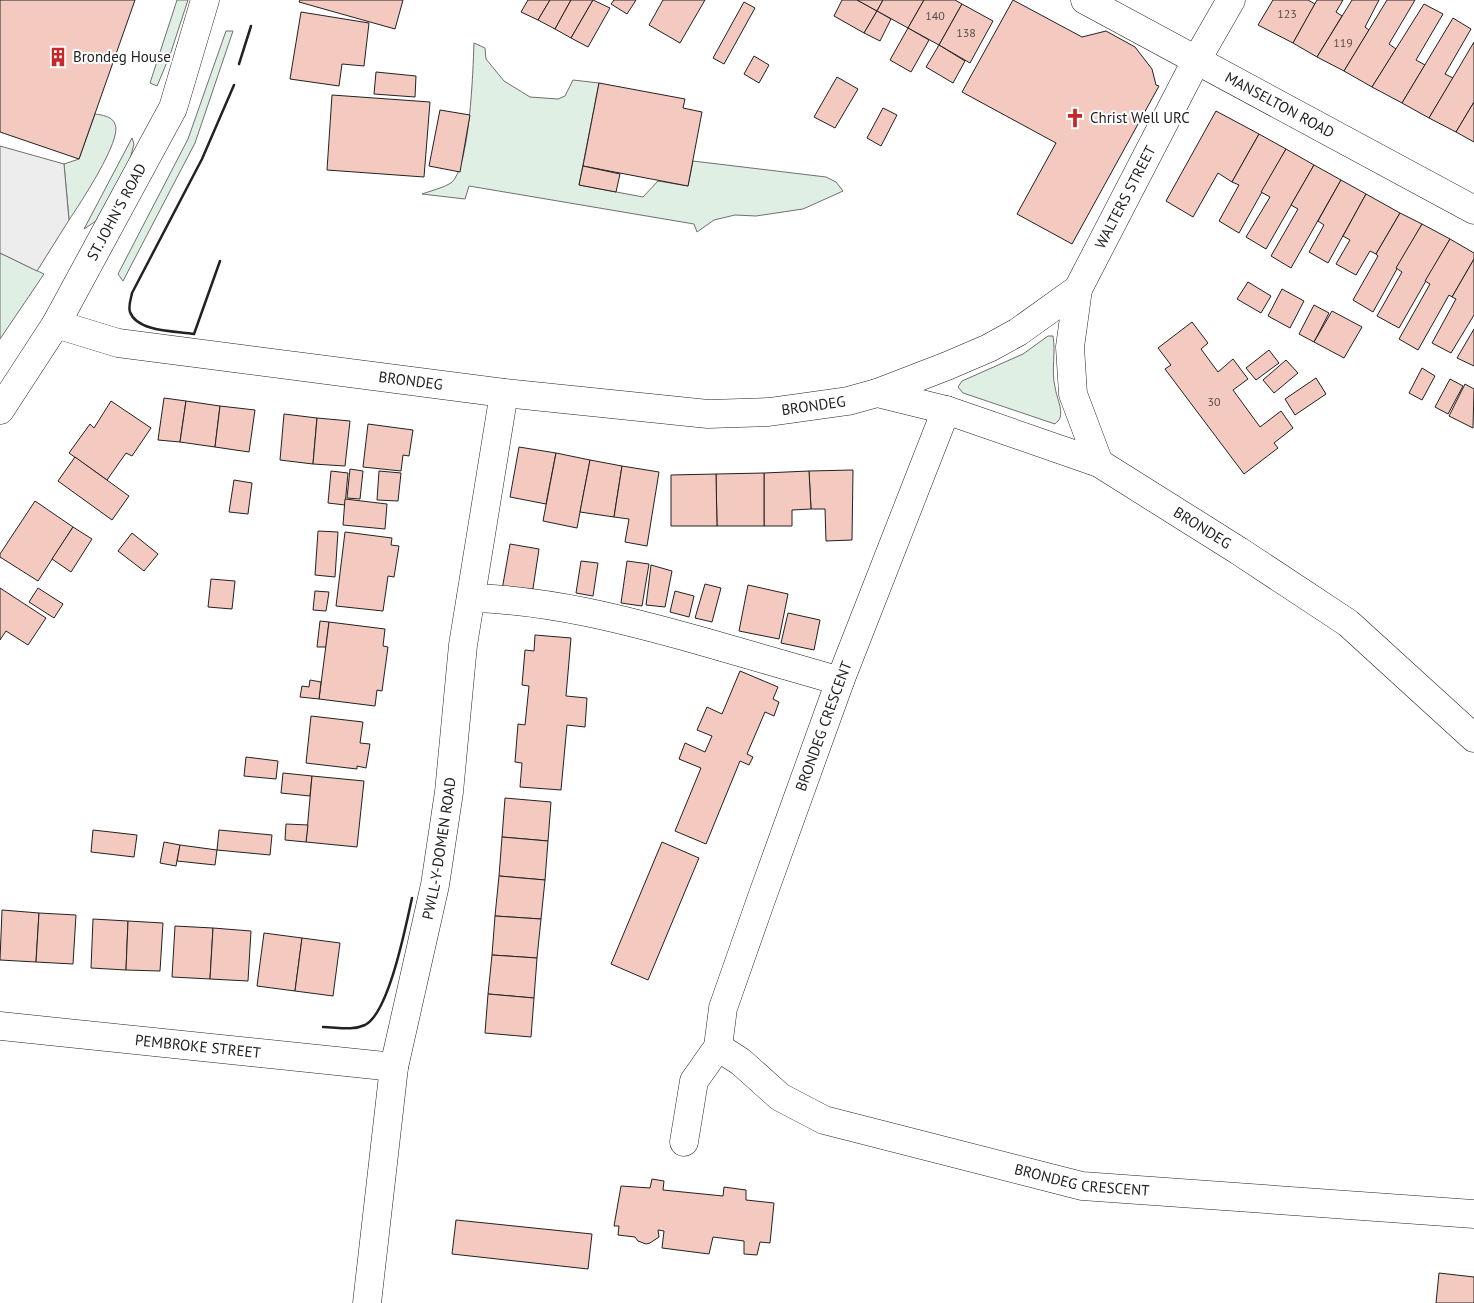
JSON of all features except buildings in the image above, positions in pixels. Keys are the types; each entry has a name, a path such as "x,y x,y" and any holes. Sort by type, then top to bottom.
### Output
{"street":[{"name":"ST. JOHN'S ROAD","path":"0,410 56,324 172,108 205,0"},
{"name":"MANSELTON ROAD","path":"1085,0 1474,210"},
{"name":"WALTERS STREET","path":"1098,463 1073,394 1070,347 1078,289 1196,60 1231,0"},
{"name":"WALTERS STREET","path":"877,393 989,348 1018,332 1078,289"},
{"name":"BRONDEG","path":"56,324 118,343 504,393 708,414 769,412 848,401 877,393 946,410 1098,463 1239,551 1348,623 1474,738"},
{"name":"PWLL-Y-DOMEN ROAD","path":"368,1303 394,1067 435,885 449,792 463,645 504,393"},
{"name":"BRONDEG CRESCENT","path":"684,1142 694,1082 718,1047 723,1008 840,681 946,410"},
{"path":"471,598 502,598 601,614 648,625 840,681"},
{"name":"PEMBROKE STREET","path":"0,1026 394,1067"},
{"name":"BRONDEG CRESCENT","path":"718,1047 741,1062 780,1097 824,1120 1082,1186 1474,1214"}],"green space":[{"path":"177,0 188,0 170,55 157,86 150,83"},
{"path":"226,31 233,31 195,143 123,281 118,274 188,139"},
{"path":"474,43 485,48 486,59 504,81 530,97 558,99 565,96 573,80 599,83 579,185 643,197 658,181 688,186 693,161 826,177 836,182 843,191 803,209 756,216 735,215 714,220 697,232 694,224 469,186 465,199 422,194 451,183 457,174 462,159 469,118"},
{"path":"95,114 112,119 116,132 113,143 99,172 69,220 64,164 79,159"},
{"path":"132,138 134,144 130,159 96,221 84,229"},
{"path":"0,253 44,274 0,339"},
{"path":"1048,336 1053,336 1054,381 1061,411 1060,418 1055,424 963,393 958,387 962,381 1023,354"}],"shaded area":[{"path":"0,146 64,164 69,220 37,271 0,253"}],"wall":[{"path":"239,64 251,26"},
{"path":"220,261 194,334 149,327 134,319 129,310 132,293 202,159 234,85"},
{"path":"323,1027 355,1028 365,1025 374,1017 389,987 401,947 412,898"}],"place":[{"name":"Brondeg House","path":"58,57"},
{"name":"Christ Well URC","path":"1075,118"}]}
